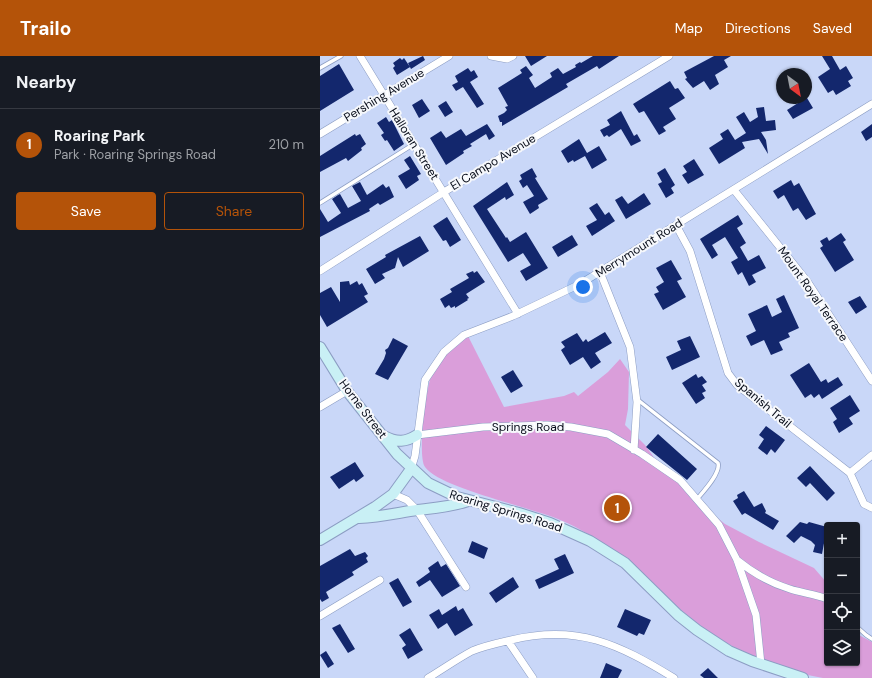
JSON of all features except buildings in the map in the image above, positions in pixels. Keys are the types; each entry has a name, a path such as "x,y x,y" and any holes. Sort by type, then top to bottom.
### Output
{"street":[{"name":"Halloran Street","path":"360,56 518,314"},
{"name":"Pershing Avenue","path":"320,134 448,56"},
{"path":"491,56 507,59 513,56"},
{"name":"El Campo Avenue","path":"320,272 444,192 668,56"},
{"name":"Merrymount Road","path":"411,468 415,456 425,380 444,352 464,335 518,314 580,284 872,104"},
{"name":"Mount Royal Terrace","path":"734,190 807,281 872,382"},
{"name":"Spanish Trail","path":"676,225 690,251 728,373 737,384 850,473 864,504 872,508"},
{"path":"600,272 630,347 637,399 634,450"},
{"name":"Horne Street","path":"320,347 347,391 411,468"},
{"path":"320,407 347,391"},
{"name":"Springs Road","path":"417,435 483,427 547,425 572,427 608,434 680,480 720,525 737,560 756,615 761,664"},
{"path":"383,435 398,442 405,441 417,435"},
{"path":"850,473 872,455"},
{"path":"320,540 393,494 411,468"},
{"name":"Roaring Springs Road","path":"411,468 428,483 443,491 468,501 532,517 566,529 590,541 625,563 678,615 697,630 729,650 761,664 803,678"},
{"path":"393,494 407,500 417,510 466,587"},
{"path":"357,518 378,517 417,510 450,507 468,501"},
{"name":"Springs Road","path":"737,560 755,574 770,581 790,589 824,598"},
{"path":"320,616 380,580"},
{"path":"428,678 474,651 528,636 557,634 591,639 620,648 674,678"},
{"path":"508,641 533,678"}],"lane":[{"path":"320,68 341,56"},
{"path":"320,203 414,144"},
{"path":"637,399 718,463 719,469 710,485 697,499"},
{"path":"860,630 872,639"}],"shaded area":[{"path":"468,336 504,407 564,396 574,392 578,396 608,372 620,359 629,372 628,409 625,425 645,445 658,463 725,524 814,568 824,580 824,666 860,666 860,636 872,642 872,678 823,678 787,669 751,656 701,627 615,552 583,531 565,522 490,498 450,483 434,475 425,467 423,461 423,420 430,378 436,366 449,352"}],"place":[{"name":"Roaring Park","path":"617,508"}]}
